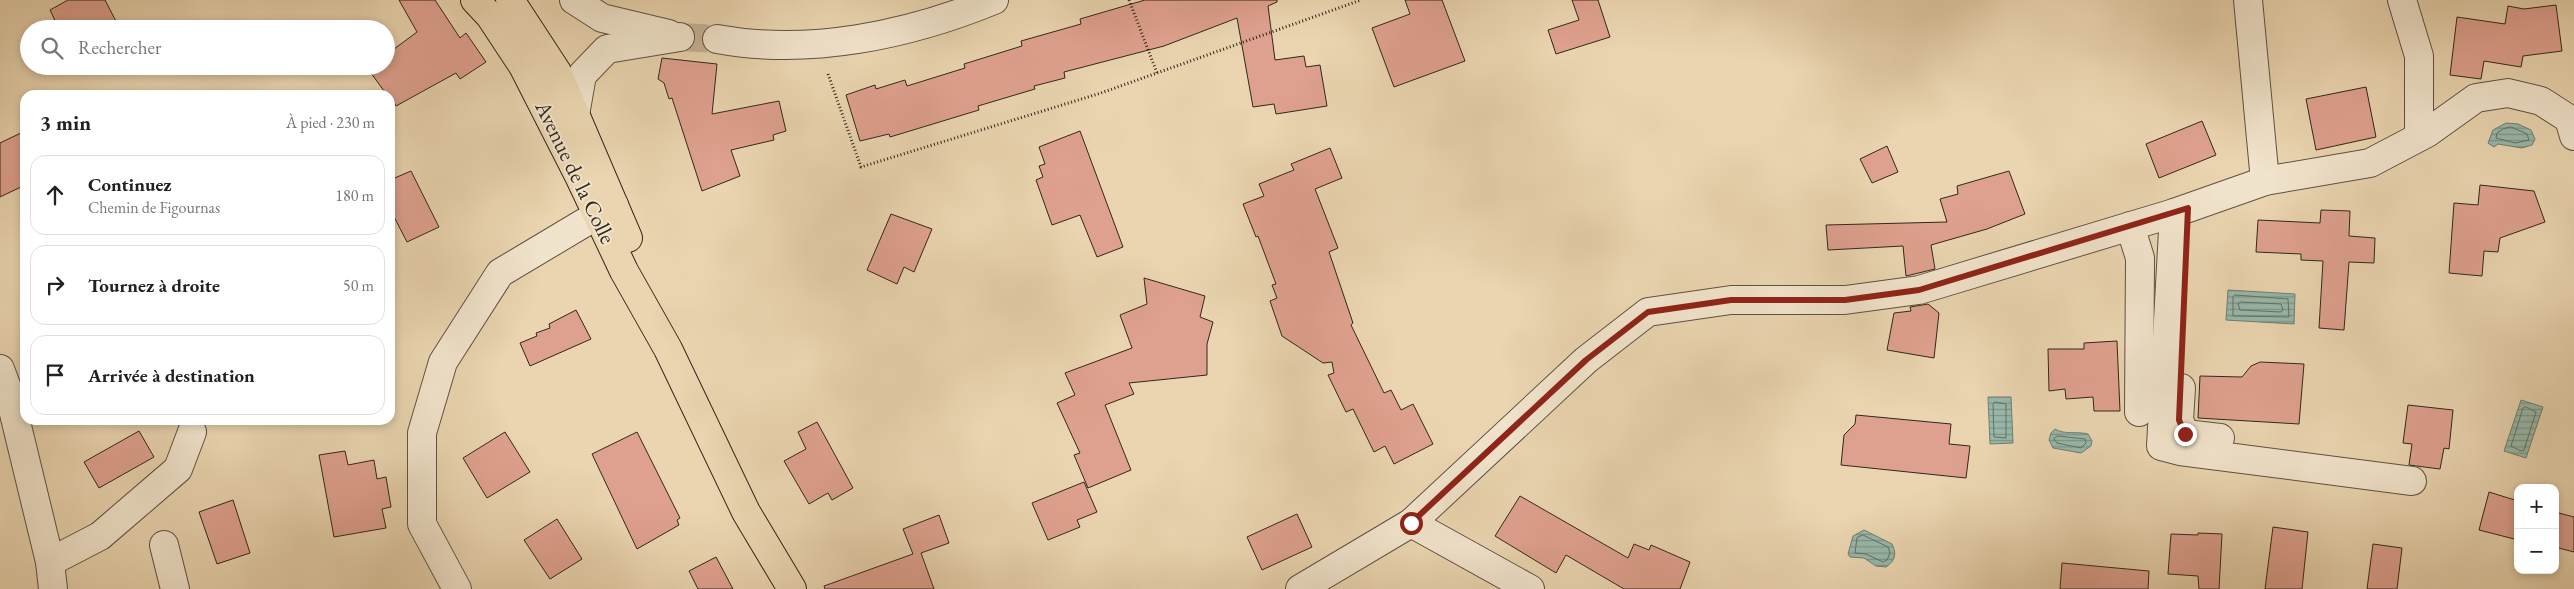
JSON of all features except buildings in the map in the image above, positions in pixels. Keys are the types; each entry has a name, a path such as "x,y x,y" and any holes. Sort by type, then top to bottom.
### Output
{"main road":[{"name":"Avenue de la Colle","path":"475,0 490,16 523,66 606,210 640,264 668,350 746,512 792,589"},
{"name":"Avenue de la Colle","path":"510,0 557,72 575,115 606,210"},
{"name":"Avenue de la Colle","path":"746,512 772,589"}],"street":[{"path":"574,0 602,18 680,36 607,49 582,75 575,115"},
{"path":"717,39 787,46 822,42 908,29 958,7 994,0"},
{"path":"2248,0 2265,181"},
{"path":"2402,0 2419,56 2419,136"},
{"path":"1300,589 1411,523 1586,360 1648,312 1731,300 1845,300 1919,290 2181,210 2265,181 2370,164 2419,136 2476,98 2508,93 2541,101 2569,119 2574,136"},
{"path":"457,589 422,524 422,433 444,362 500,273 606,210"},
{"path":"2181,210 2179,420 2185,434 2308,449"},
{"path":"2181,210 2161,446 2180,451 2412,481"},
{"path":"2130,226 2140,258 2139,412"},
{"path":"0,368 9,393 50,562 53,589"},
{"path":"50,562 100,536 178,469 192,432"},
{"path":"1411,523 1530,589"},
{"path":"164,545 175,589"}],"path":[{"path":"1129,0 1157,73"},
{"path":"822,42 824,63 861,167 1157,73 1361,0"}],"water":[{"path":"2506,123 2518,124 2531,130 2535,139 2532,145 2522,148 2498,144 2494,147 2488,143 2493,130"},
{"path":"2228,290 2295,294 2294,324 2226,320"},
{"path":"1988,397 2011,397 2013,443 1990,444"},
{"path":"2521,400 2543,407 2526,458 2504,451"},
{"path":"2055,429 2062,432 2088,434 2092,441 2091,446 2081,453 2053,448 2049,440 2051,433"},
{"path":"1864,530 1892,544 1894,557 1886,567 1876,566 1864,558 1850,557 1848,554 1853,536"}],"tunnel":[{"path":"680,37 717,39"}],"route":[{"path":"1411,523 1586,360 1648,312 1731,300 1845,300 1919,290 2188,208 2179,420 2185,434"}]}
